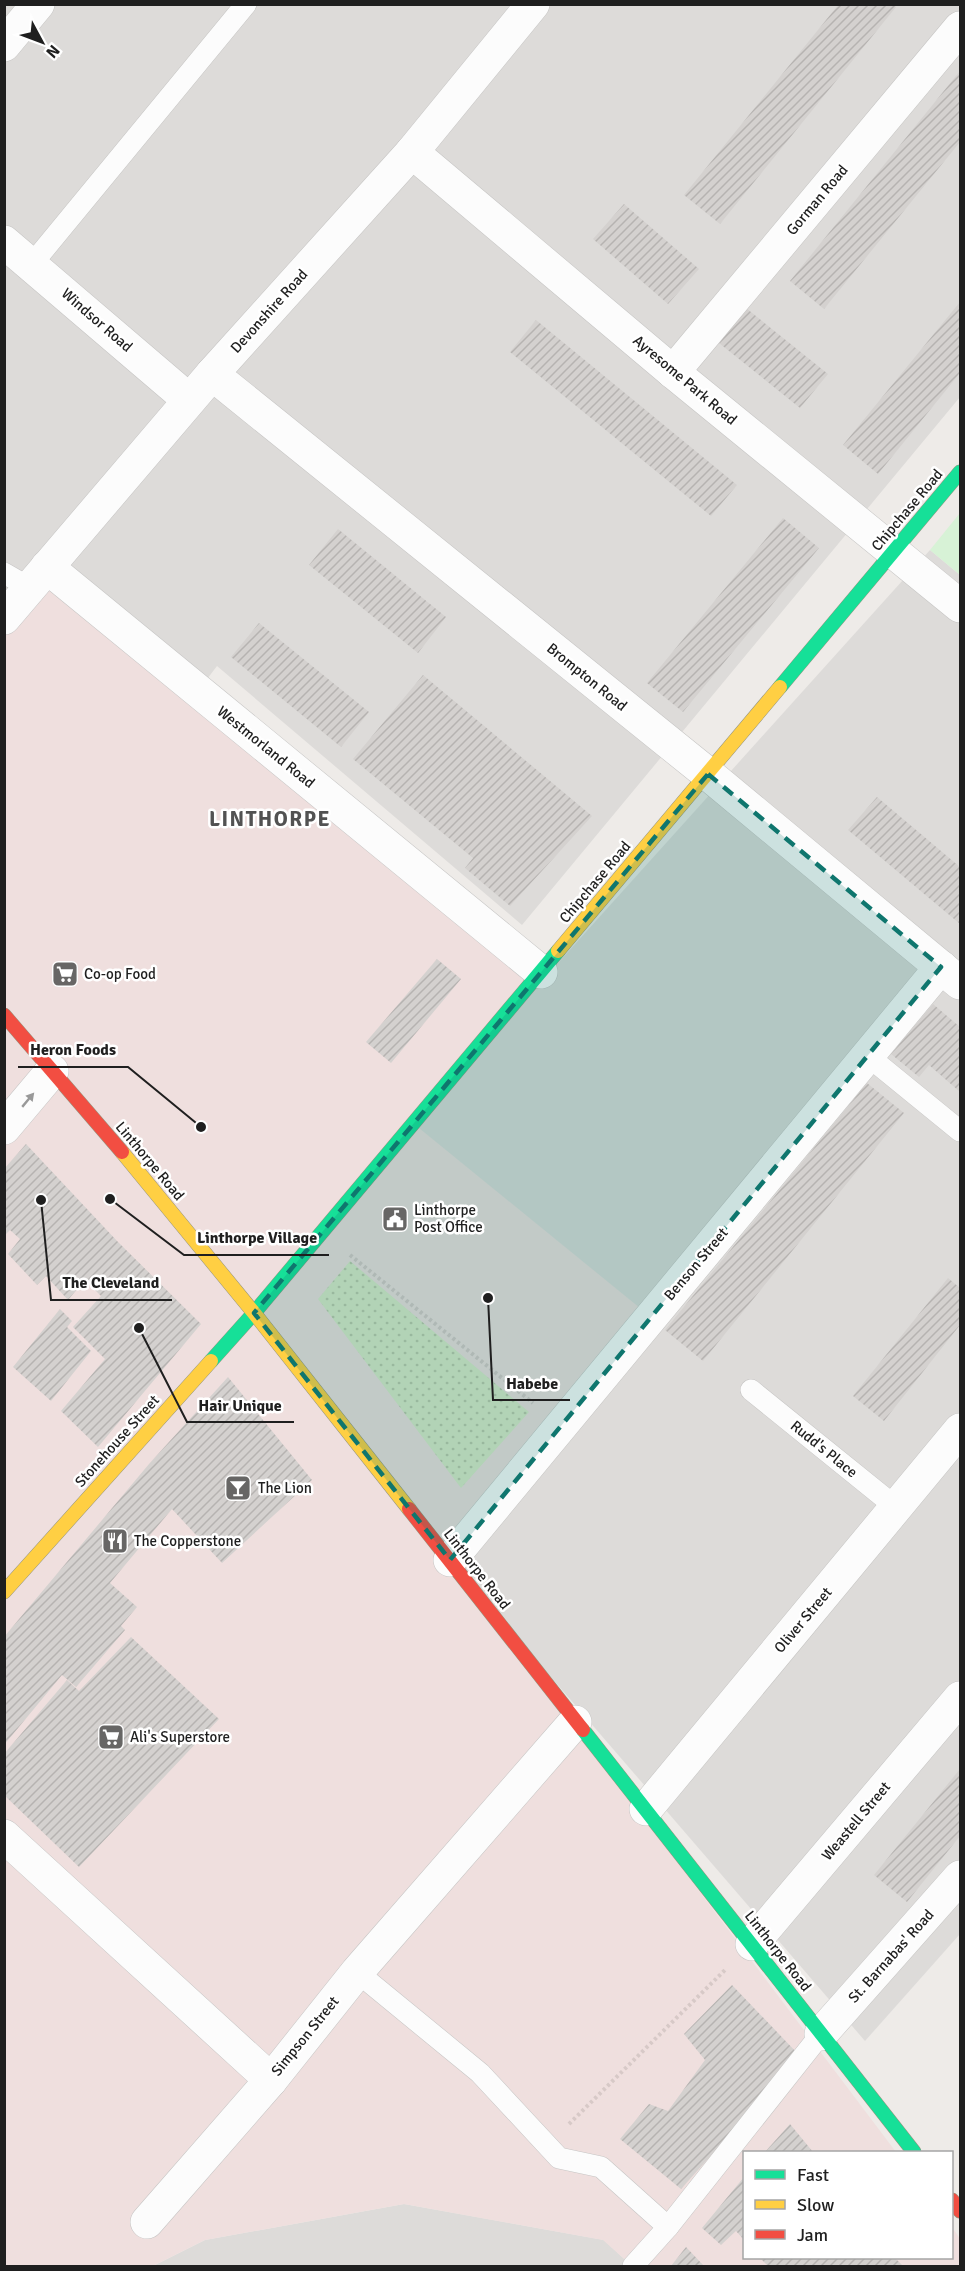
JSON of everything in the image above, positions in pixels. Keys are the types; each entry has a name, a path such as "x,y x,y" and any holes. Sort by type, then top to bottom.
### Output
{"street":[{"path":"4,45 38,4"},
{"name":"Devonshire Road","path":"4,618 27,576 412,152 533,4"},
{"name":"Gorman Road","path":"674,372 960,28"},
{"name":"Ayresome Park Road","path":"412,152 674,372 960,606"},
{"name":"Windsor Road","path":"4,242 189,400"},
{"name":"Brompton Road","path":"212,374 708,774 951,975"},
{"name":"Chipchase Road","path":"254,1313 960,472"},
{"name":"Westmorland Road","path":"27,576 541,972"},
{"name":"Benson Street","path":"450,1560 868,1056 951,975"},
{"name":"Linthorpe Road","path":"4,1015 139,1172 254,1313 913,2151"},
{"path":"4,1128 52,1071"},
{"name":"Stonehouse Street","path":"4,1592 254,1313"},
{"name":"Oliver Street","path":"646,1809 960,1430"},
{"name":"Weastell Street","path":"752,1944 960,1698"},
{"name":"Simpson Street","path":"4,1836 271,2080 357,1972 575,1722"},
{"name":"St. Barnabas' Road","path":"820,2034 960,1877"},
{"path":"147,2222 271,2080"}],"lane":[{"path":"32,264 246,4"},
{"path":"868,1056 960,1131"},
{"name":"Rudd's Place","path":"751,1390 897,1508"},
{"path":"357,1972 480,2073 559,2158 600,2167 668,2227"},
{"path":"633,2266 668,2227 820,2034"}],"path":[{"path":"322,1233 562,1426"},
{"path":"547,2146 752,1944"}],"highlighted area":[{"path":"708,774 941,967 450,1560 254,1313"}],"shaded area":[{"path":"5,5 960,5 960,397 522,925 217,666 198,691 5,618"},
{"path":"930,550 960,575 960,1934 865,2041 450,1560 413,1124"},
{"path":"47,567 541,972 414,1124 651,1317 450,1561 895,2151 743,2151 743,2259 953,2259 953,2228 960,2239 960,2266 632,2266 603,2240 404,2204 205,2240 153,2266 5,2266 4,618"},
{"path":"404,2204 604,2240 632,2266 153,2266 205,2240"}],"green space":[{"path":"960,513 960,575 930,550"},
{"path":"350,1261 529,1412 461,1488 318,1299"}],"building":[{"path":"839,4 893,4 896,7 720,224 684,195"},
{"path":"960,71 960,142 824,309 790,281"},
{"path":"624,204 699,269 668,304 593,239"},
{"path":"960,302 960,373 878,474 843,445"},
{"path":"746,308 828,374 800,408 719,343"},
{"path":"536,320 737,485 711,516 510,352"},
{"path":"783,518 819,548 683,712 647,683"},
{"path":"338,529 446,617 418,653 309,565"},
{"path":"259,623 369,712 341,747 231,657"},
{"path":"423,675 592,816 510,906 465,868 473,858 353,759"},
{"path":"877,797 960,867 960,924 848,830"},
{"path":"437,959 461,979 391,1063 366,1042"},
{"path":"933,1004 960,1027 960,1092 929,1065 919,1077 891,1054"},
{"path":"867,1083 904,1113 703,1361 665,1330"},
{"path":"26,1144 118,1242 201,1324 98,1447 61,1411 105,1359 73,1327 101,1296 85,1280 68,1300 46,1276 37,1285 8,1254 20,1239 10,1230 4,1236 4,1169"},
{"path":"948,1278 960,1288 960,1325 884,1421 853,1396"},
{"path":"60,1309 72,1321 67,1327 91,1351 51,1401 13,1367"},
{"path":"228,1377 312,1480 222,1563 172,1509 110,1583 137,1607 121,1626 125,1630 76,1687 62,1675 4,1745 4,1637 149,1464"},
{"name":"Ali's Superstore","path":"131,1637 219,1719 79,1867 4,1795 4,1754 67,1680 79,1691"},
{"path":"960,1769 960,1836 907,1902 874,1875"},
{"path":"732,1985 800,2056 681,2189 620,2139 649,2104 668,2111 705,2060 684,2034"},
{"path":"790,2124 812,2151 766,2151"},
{"path":"743,2178 743,2239 736,2231 721,2245 702,2228"},
{"path":"686,2247 704,2266 671,2266"},
{"path":"761,2259 896,2259 903,2266 768,2266"}],"traffic: fast":[{"path":"780,687 960,472"},
{"path":"211,1361 254,1313 558,951"},
{"path":"583,1730 913,2151"}],"traffic: slow":[{"path":"558,951 780,687"},
{"path":"122,1152 254,1313 409,1509"},
{"path":"4,1592 211,1361"}],"traffic: jam":[{"path":"4,1015 122,1152"},
{"path":"409,1509 583,1730"},
{"path":"953,2201 960,2211"}],"place":[{"name":"Co-op Food","path":"65,974"},
{"name":"Heron Foods","path":"201,1127"},
{"name":"Linthorpe Village","path":"110,1199"},
{"name":"The Cleveland","path":"41,1200"},
{"name":"Linthorpe Post Office","path":"395,1219"},
{"name":"Habebe","path":"488,1298"},
{"name":"Hair Unique","path":"139,1328"},
{"name":"The Lion","path":"238,1488"},
{"name":"The Copperstone","path":"115,1541"},
{"name":"Ali's Superstore","path":"111,1737"}],"district":[{"name":"LINTHORPE","path":"270,819"}]}
